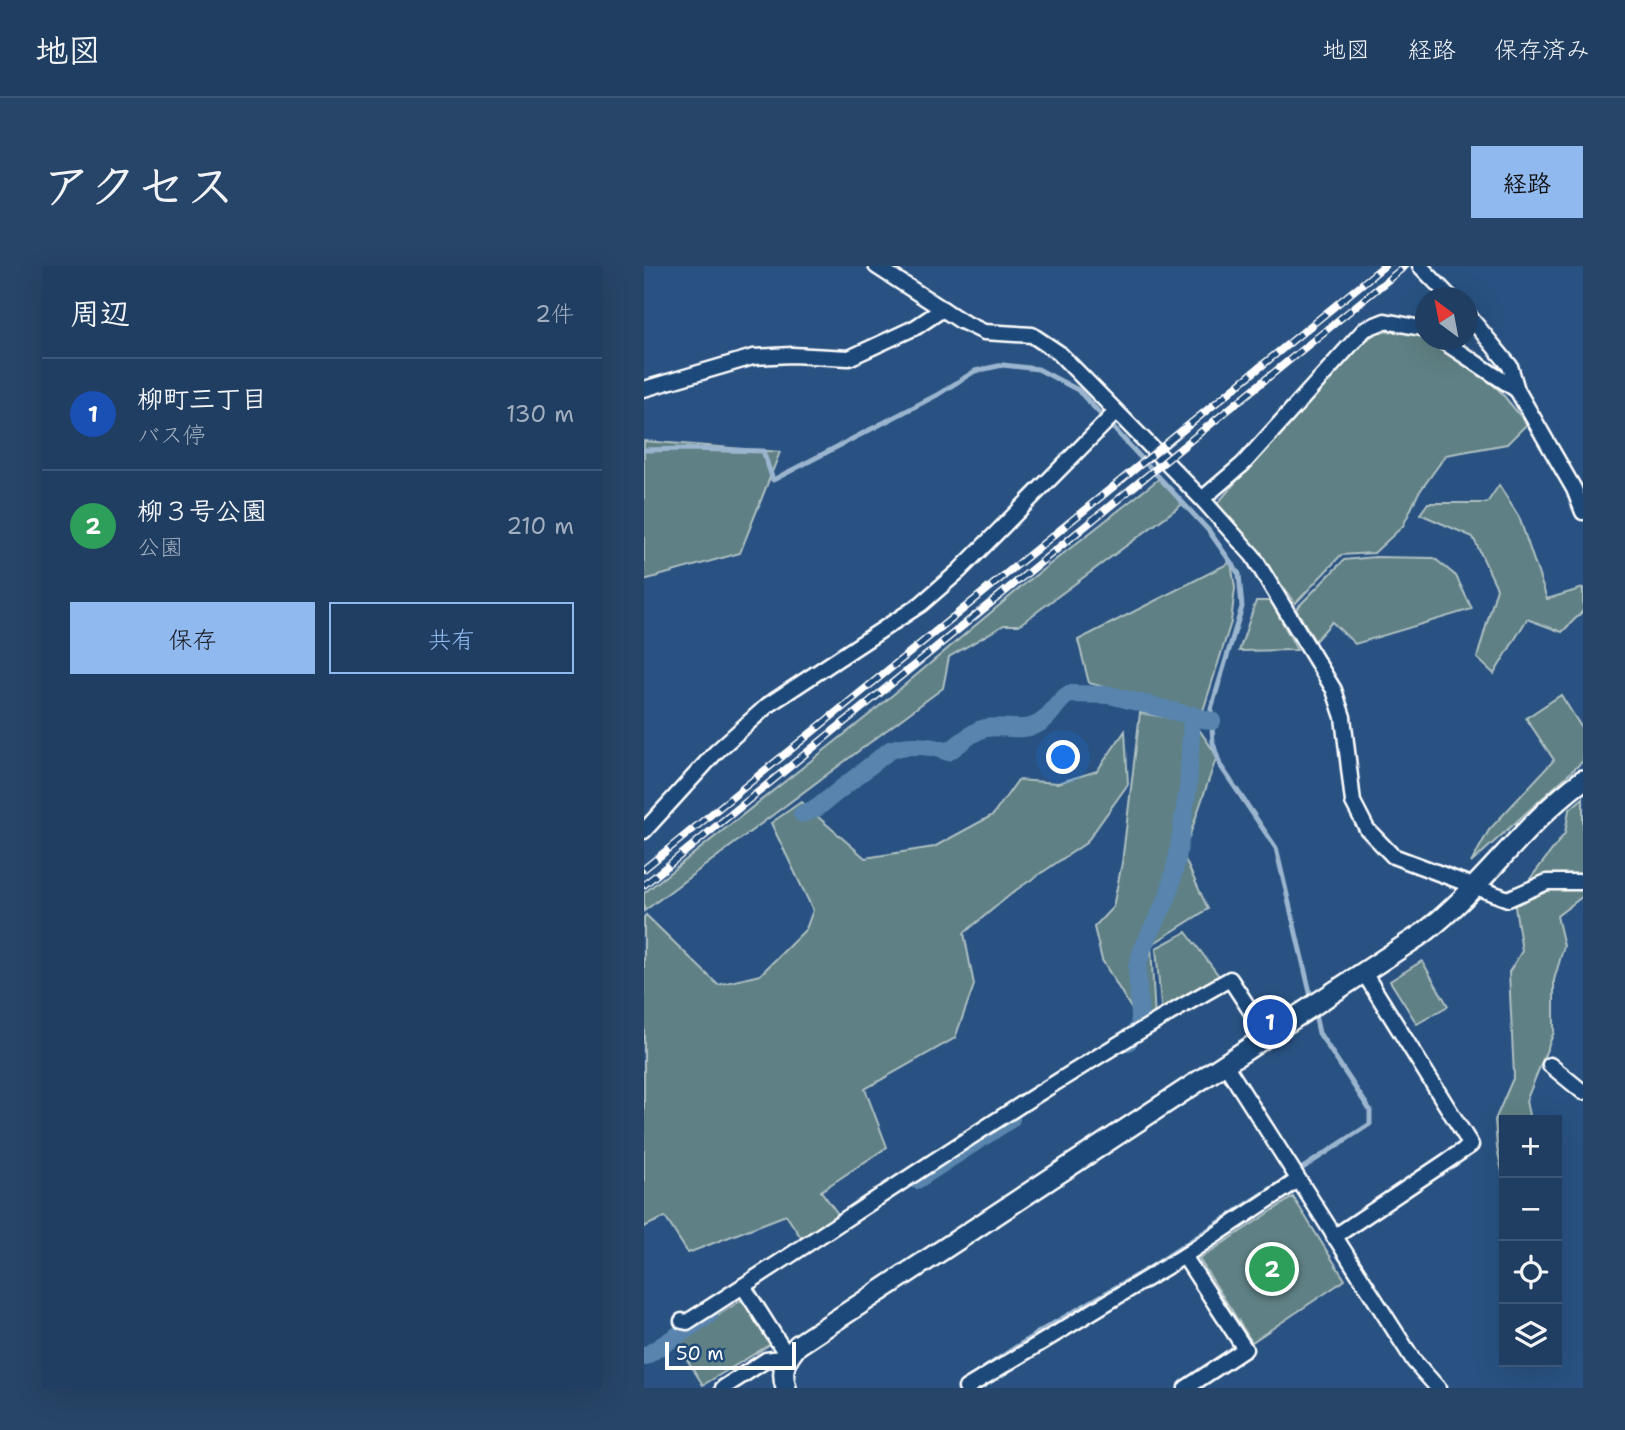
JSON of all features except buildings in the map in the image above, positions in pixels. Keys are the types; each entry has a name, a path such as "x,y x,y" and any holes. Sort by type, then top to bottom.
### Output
{"street":[{"path":"876,266 984,332 1032,335 1059,353 1202,499 1253,556 1334,690 1343,717 1353,802 1367,829 1393,856 1508,899 1547,882 1583,882"},
{"path":"1420,266 1440,287"},
{"path":"644,389 753,357 792,355 849,358 916,327 943,309"},
{"path":"1202,499 1243,464 1366,329 1385,321 1415,327"},
{"path":"1478,327 1510,366 1517,390 1579,487 1583,512"},
{"path":"1456,350 1517,390"},
{"path":"644,831 716,752 768,705 921,604 1116,412"},
{"path":"786,1388 782,1376 788,1357 799,1345 1364,974 1450,913 1556,800 1583,780"},
{"path":"1334,1237 1471,1145 1364,974"},
{"path":"682,1321 687,1322 1090,1060 1230,979 1267,1036"},
{"path":"1225,1063 1414,1361 1438,1388"},
{"path":"1550,1065 1583,1092"},
{"path":"966,1388 1184,1256 1298,1180"},
{"path":"1184,1256 1245,1349 1186,1388"},
{"path":"743,1286 788,1357"},
{"path":"723,1388 766,1360 788,1357"}],"green space":[{"path":"1411,331 1415,333 1415,350 1447,350 1457,355 1499,390 1527,424 1507,444 1446,455 1418,494 1403,526 1374,553 1341,555 1295,604 1265,561 1216,505 1339,362 1377,332"},
{"path":"644,441 780,452 740,553 644,580"},
{"path":"1160,478 1184,503 1019,625 1004,625 949,657 943,688 644,911 644,893 870,714 1027,582"},
{"path":"1499,485 1519,517 1547,599 1583,588 1583,611 1562,632 1527,619 1494,674 1477,658 1497,588 1473,537 1420,514 1428,503 1487,503"},
{"path":"1375,557 1434,558 1456,576 1472,609 1355,644 1332,622 1315,641 1296,609 1344,560"},
{"path":"1231,562 1235,588 1231,622 1202,714 1089,683 1078,640"},
{"path":"1256,601 1271,601 1297,650 1239,651"},
{"path":"1561,695 1583,730 1583,761 1471,863 1489,830 1554,760 1526,718"},
{"path":"1140,713 1194,722 1217,756 1183,855 1208,909 1151,945 1155,1021 1143,1028 1102,960 1094,927 1113,907 1122,863"},
{"path":"1125,731 1128,784 1086,843 1016,890 964,933 974,985 955,1038 865,1089 887,1147 821,1191 841,1218 806,1245 786,1215 688,1253 665,1217 644,1227 644,917 646,915 718,985 760,975 806,929 813,910 771,823 801,802 865,858 934,847 993,815 1018,780 1058,783 1097,771"},
{"path":"1583,798 1583,896 1557,916 1564,946 1554,980 1554,1032 1526,1101 1529,1115 1499,1115 1499,1157 1495,1120 1514,1076 1509,972 1522,951 1514,900 1565,833 1569,810"},
{"path":"1186,932 1222,980 1162,1017 1156,948"},
{"path":"1422,961 1448,1006 1417,1024 1390,981"},
{"path":"1293,1197 1345,1280 1252,1342 1199,1259"},
{"path":"745,1298 774,1342 703,1385 676,1342"}],"waterway":[{"path":"644,450 763,451 773,480 937,395 975,371 1003,365 1038,369 1078,390 1209,531 1239,574 1242,607 1211,709 1213,743 1220,765 1276,848 1312,1001"},
{"path":"802,814 817,808 890,750 919,746 948,752 981,729 1030,727 1046,719 1069,694 1110,695 1212,721"},
{"path":"1128,1042 1139,1027 1137,967 1143,947 1168,897 1177,859 1188,788 1192,715"},
{"path":"965,1381 1039,1332 1151,1267 1370,1124 1370,1110 1319,1033 1314,1010"},
{"path":"917,1180 1011,1119"},
{"path":"644,1357 709,1315"}],"railway":[{"path":"644,869 1384,266"},
{"path":"644,885 1405,266"}],"place":[{"name":"柳町三丁目","path":"1270,1022"},
{"name":"柳３号公園","path":"1272,1269"}]}
